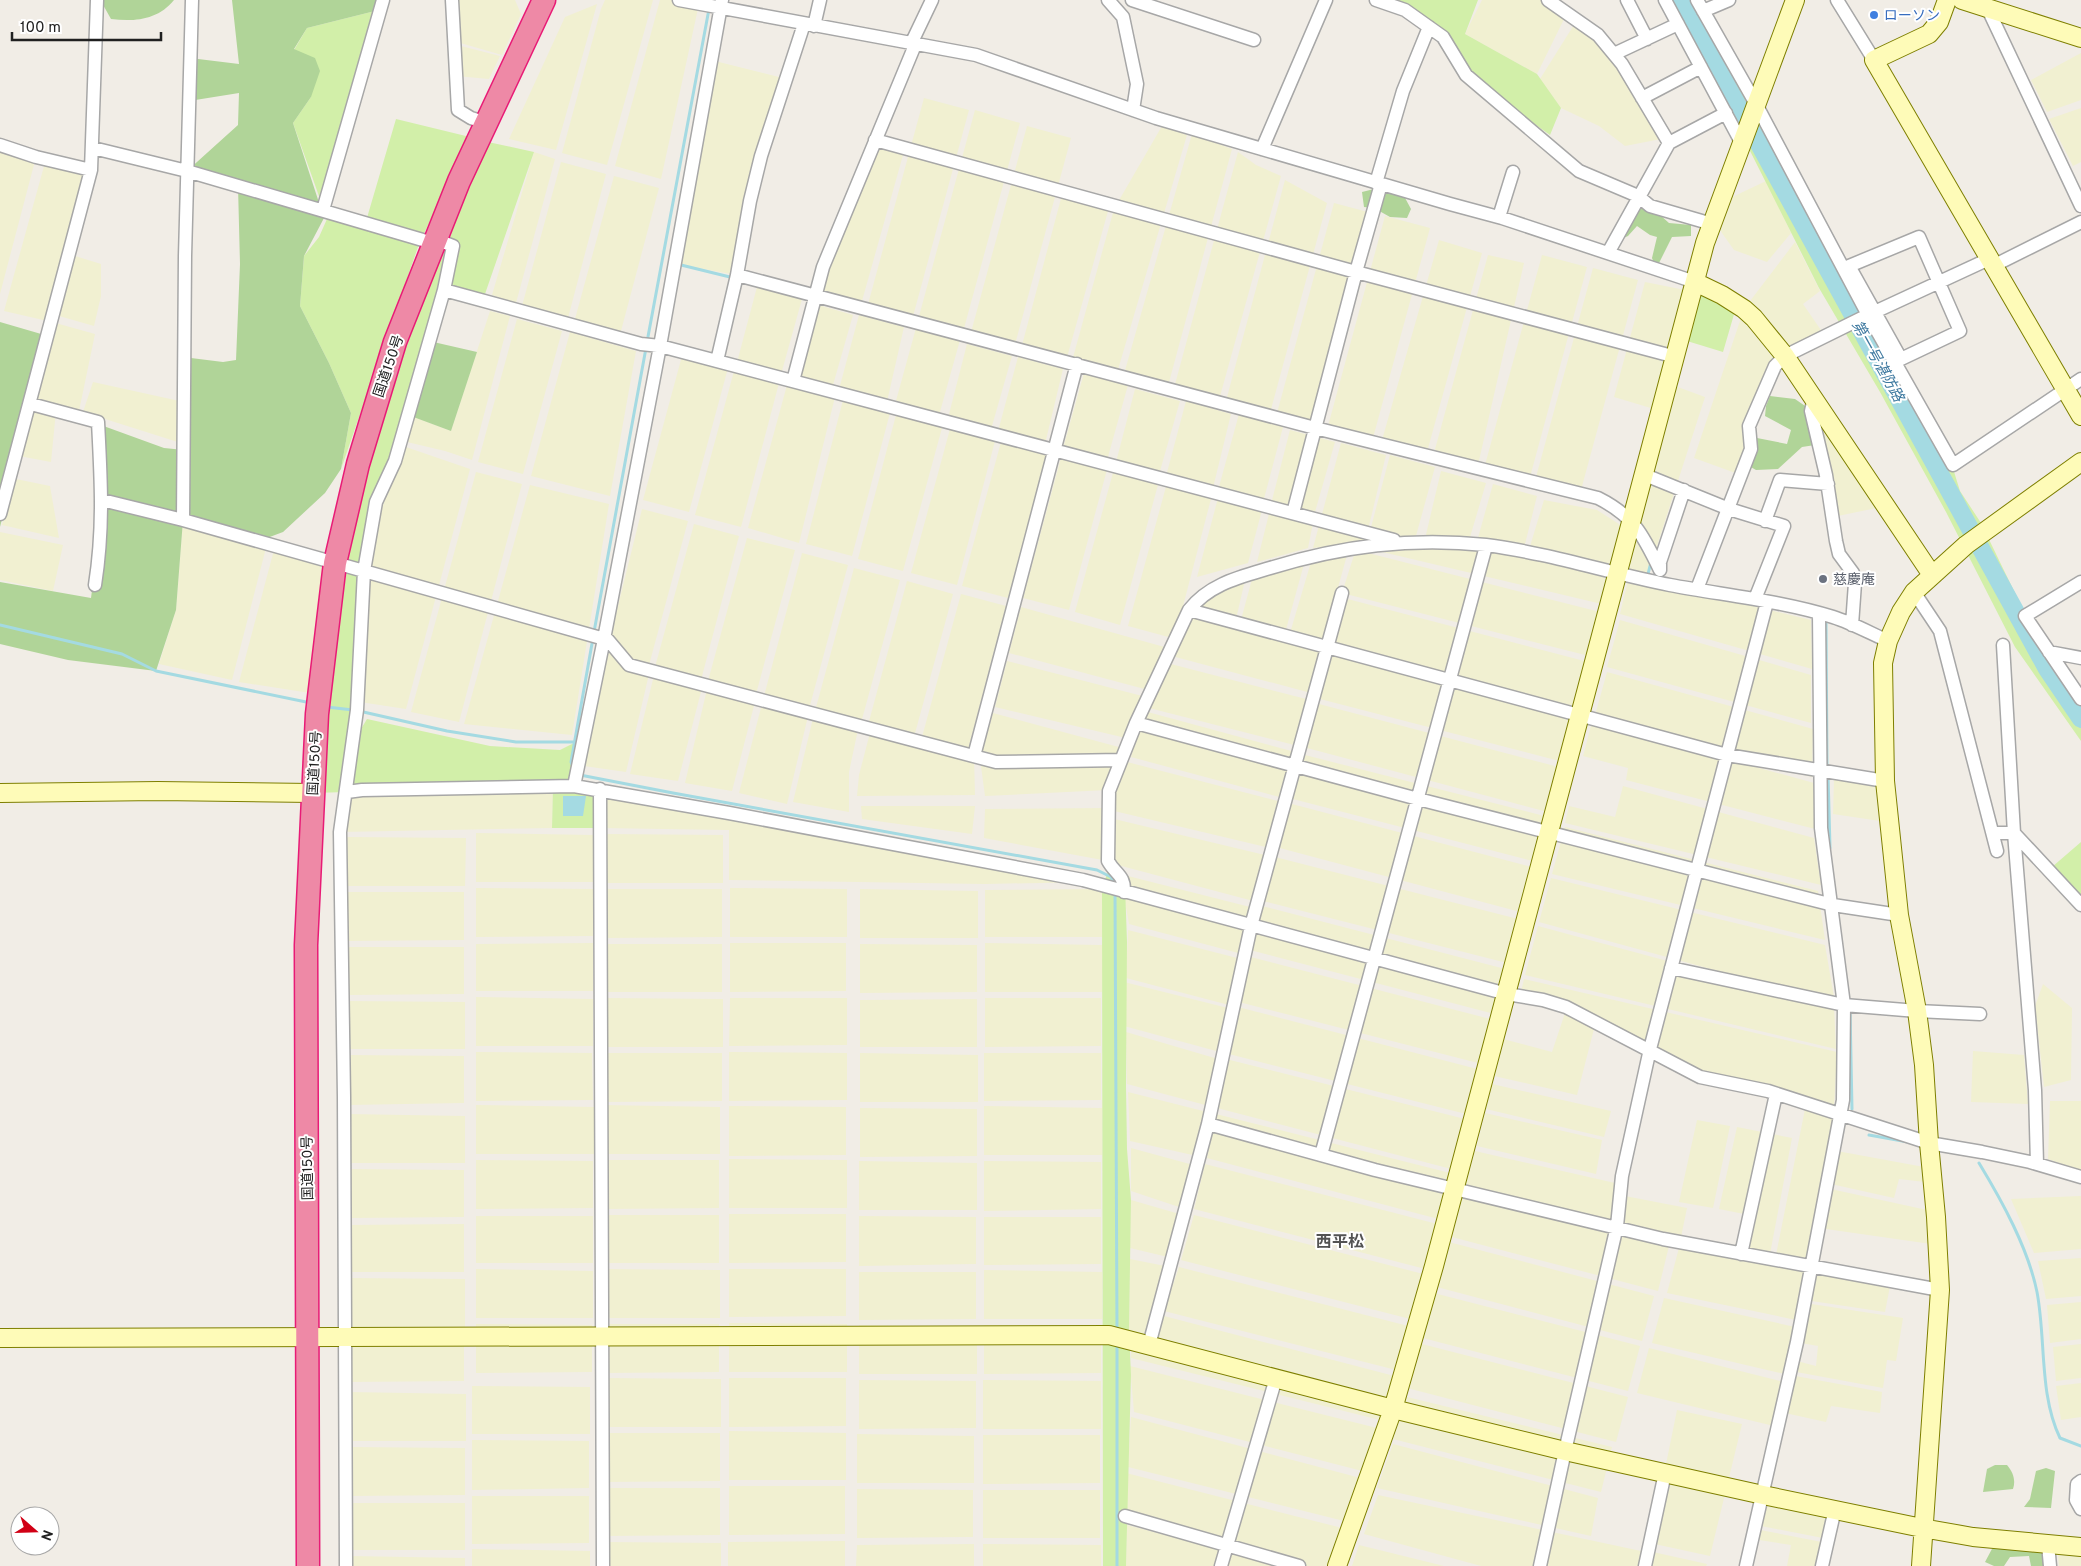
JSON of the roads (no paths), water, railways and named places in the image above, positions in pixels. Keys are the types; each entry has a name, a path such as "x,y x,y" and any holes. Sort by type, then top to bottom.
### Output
{"highway":[{"name":"国道150号","path":"308,1566 306,945 317,714 335,563 358,464 374,406 395,342 434,241 544,0"}],"street":[{"path":"0,514 5,473 30,404 91,170 96,0"},
{"path":"183,520 187,171 192,0"},
{"path":"323,210 383,0"},
{"path":"452,0 458,110 471,118 487,123"},
{"path":"679,0 700,4 722,4 809,25 976,55 1133,110 1499,217 1695,282 1722,295 1744,309 1754,318 1785,356 1932,575"},
{"path":"716,361 737,275 750,201 761,156 820,0"},
{"path":"793,381 823,267 932,0"},
{"path":"1108,0 1123,17 1137,84 1133,110"},
{"path":"1132,0 1254,40"},
{"path":"1262,149 1326,0"},
{"path":"1376,0 1405,10 1443,37 1466,74 1579,171 1638,196 1650,206 1712,224"},
{"path":"1548,0 1598,35 1614,54 1669,143"},
{"path":"1627,0 1647,39"},
{"path":"1665,0 1742,139"},
{"path":"1729,0 1700,5 1953,465 2081,379"},
{"path":"1337,1566 1393,1409 1507,994 1695,282 1712,224 1742,139 1795,0"},
{"path":"1837,0 1874,60 2081,416"},
{"path":"1874,60 1929,34 1940,22 1947,0"},
{"path":"1962,0 1993,5 2081,38"},
{"path":"576,776 660,346 722,4"},
{"path":"1993,5 2081,206"},
{"path":"1614,54 1678,24"},
{"path":"1293,513 1403,91 1429,27"},
{"path":"1642,98 1701,67"},
{"path":"1608,254 1638,196 1669,143 1726,113"},
{"path":"875,140 1356,272 1676,356"},
{"path":"0,145 36,157 91,170"},
{"path":"93,148 187,171 453,246 444,290 395,461 376,502 364,571 358,698 347,792 340,832 346,1566"},
{"path":"1499,217 1513,172"},
{"path":"1697,590 1752,449 1748,426 1775,366 1785,356 1939,282 1991,262 2081,222"},
{"path":"1919,237 1939,282 1960,331 1901,359 1869,315 1849,266 1919,237"},
{"path":"737,275 1316,428 1598,498 1618,508 1644,537 1658,576"},
{"path":"444,290 641,344 660,346 1404,542"},
{"path":"974,756 1077,364"},
{"path":"1814,398 1811,411 1828,484 1839,554 1853,573 1855,584 1852,625"},
{"path":"30,404 98,422 102,500 99,560 95,585"},
{"path":"1921,1566 1922,1528 1940,1290 1924,1065 1917,1011 1899,915 1885,781 1883,663 1888,641 1901,612 1914,592 1966,545 2081,462"},
{"path":"1540,1566 1617,1226 1622,1176 1650,1049 1727,755 1761,601 1784,526 1729,509 1645,475"},
{"path":"1765,520 1780,480 1828,484"},
{"path":"1658,576 1660,562 1684,490"},
{"path":"102,500 183,520 587,636 608,640 628,664 996,762 1121,760"},
{"path":"1124,892 1124,885 1120,874 1108,861 1109,791 1121,760 1136,723 1189,610 1198,598 1215,587 1252,573 1309,556 1390,542 1486,546 1618,573 1658,576 1697,590 1761,601 1819,617 1834,617 1888,641"},
{"path":"1321,1155 1486,546"},
{"path":"2081,582 2025,616 2081,699"},
{"path":"1914,592 1940,631 1997,851"},
{"path":"1149,1344 1208,1124 1251,926 1342,593"},
{"path":"1189,610 1727,755 1885,781"},
{"path":"1746,1566 1764,1495 1812,1266 1843,1100 1844,1004 1834,905 1821,828 1826,772 1819,617"},
{"path":"2003,645 2014,833 2035,1090 2037,1164"},
{"path":"2049,652 2081,658"},
{"path":"1136,723 1418,799 1834,905 1899,915"},
{"path":"347,792 576,776 600,789 1083,880 1507,994 1543,1000 1566,1007 1650,1049 1700,1078 1776,1094 1929,1143 2037,1164 2081,1177"},
{"path":"600,789 603,1566"},
{"path":"0,793 158,791 312,793"},
{"path":"1993,833 2014,833 2081,905"},
{"path":"1671,968 1844,1004 1917,1011 1980,1014"},
{"path":"1741,1254 1776,1094"},
{"path":"1208,1124 1454,1189 1696,1246 1940,1290"},
{"path":"0,1338 1116,1337 1149,1344 1393,1409 1565,1451 1764,1495 1922,1528 1997,1540 2081,1547"},
{"path":"1221,1566 1276,1378"},
{"path":"1645,1566 1665,1473"},
{"path":"2081,1481 2077,1484 2076,1500 2081,1508"},
{"path":"1822,1566 1835,1509"},
{"path":"1125,1516 1299,1566"},
{"path":"2048,1544 2050,1566"}],"water":[{"path":"563,796 586,796 583,816 563,816"}],"waterway":[{"name":"第一号湛防路","path":"1680,0 2047,669 2081,719"},
{"path":"647,342 709,9"},
{"path":"677,264 734,278"},
{"path":"594,632 646,348"},
{"path":"1647,578 1651,562"},
{"path":"1824,621 1826,622 1827,768"},
{"path":"0,625 122,654 156,671 311,703"},
{"path":"573,767 571,762 593,638"},
{"path":"327,707 353,710"},
{"path":"359,711 447,731 516,742 576,742"},
{"path":"1828,774 1830,848"},
{"path":"580,775 1097,870 1111,877 1115,885"},
{"path":"1115,892 1117,1330"},
{"path":"1850,1010 1852,1109"},
{"path":"1869,1135 1908,1142"},
{"path":"1979,1163 2013,1225 2033,1275 2040,1310 2046,1385 2053,1421 2060,1438 2081,1446"},
{"path":"1117,1344 1117,1566"}],"place":[{"name":"ローソン","path":"1874,15"},
{"name":"慈慶庵","path":"1823,579"}],"district":[{"name":"西平松","path":"1340,1241"}]}
